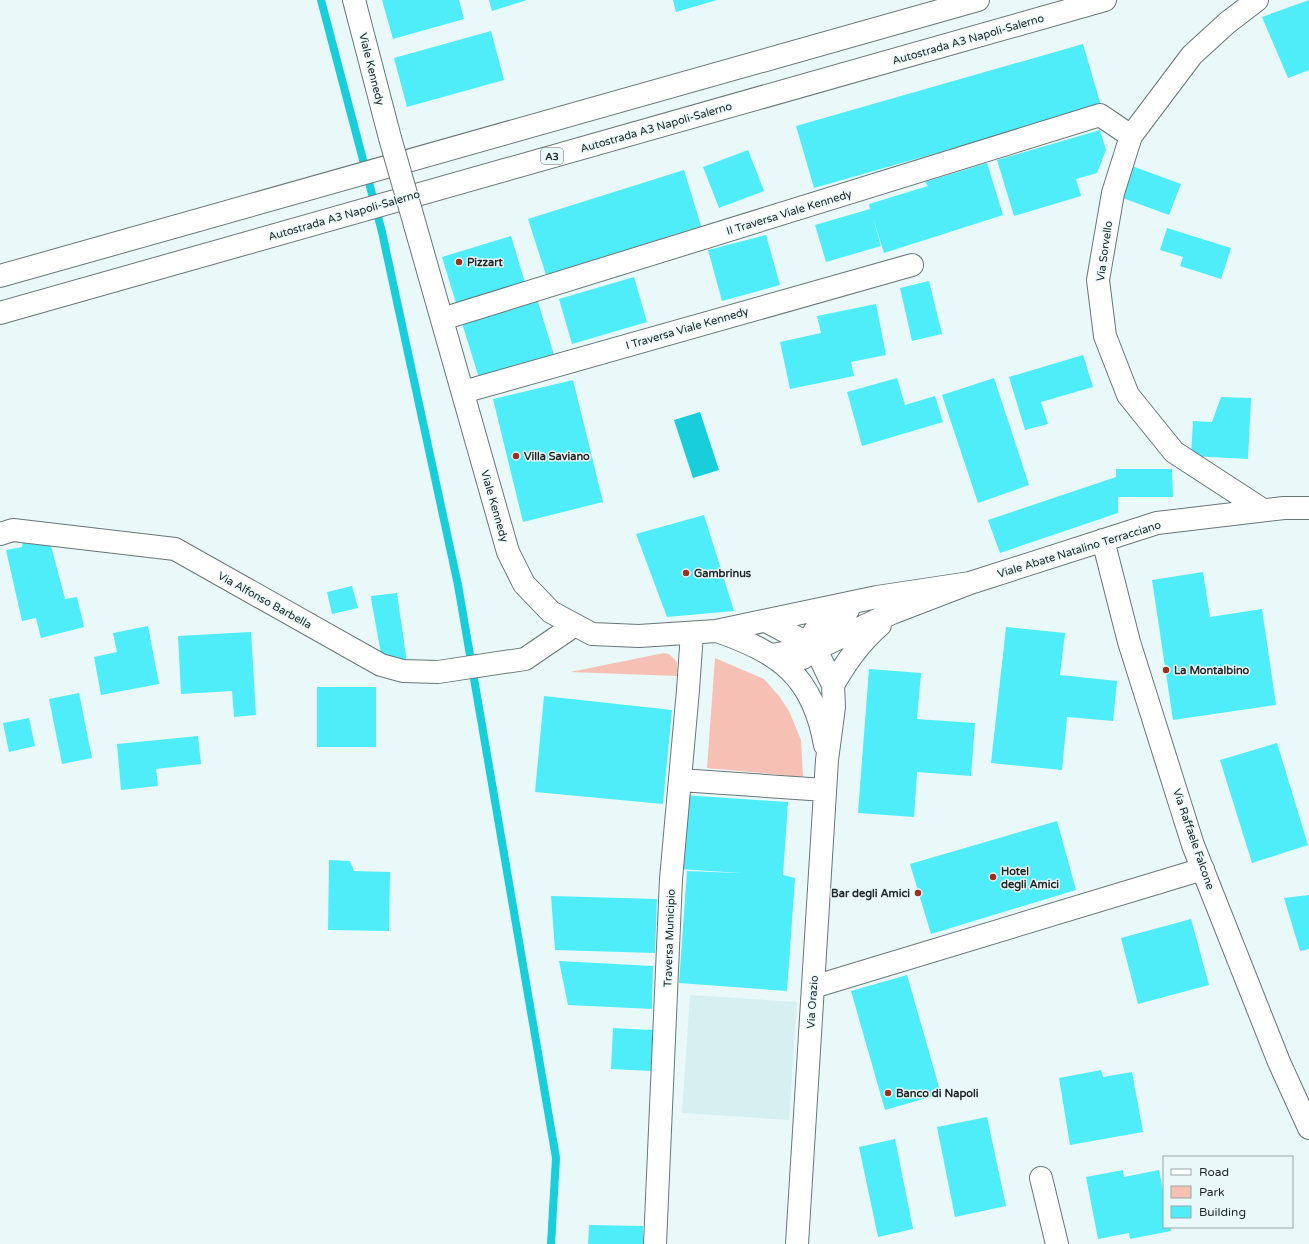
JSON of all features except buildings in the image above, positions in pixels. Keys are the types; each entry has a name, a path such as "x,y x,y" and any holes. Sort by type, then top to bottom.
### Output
{"main road":[{"name":"Viale Kennedy","path":"354,0 390,138 508,552 524,584 551,612 592,634 639,636 716,631 877,597"},
{"path":"0,276 978,0"},
{"name":"Autostrada A3 Napoli-Salerno","path":"0,313 1105,0"},
{"name":"Via Sorvello","path":"1257,0 1192,55 1131,136 1112,193 1098,280 1105,336 1128,395 1174,452 1263,510"},
{"name":"II Traversa Viale Kennedy","path":"442,319 1100,115 1131,136"},
{"name":"I Traversa Viale Kennedy","path":"463,392 912,265"},
{"name":"Viale Abate Natalino Terracciano","path":"970,583 1156,523 1263,510 1309,508"},
{"name":"Via Alfonso Barbella","path":"0,534 14,530 175,549 381,665 403,671 438,672 518,660 575,625"},
{"name":"Via Raffaele Falcone","path":"1103,540 1129,642 1194,845 1280,1062 1309,1128"},
{"path":"794,671 809,649 814,631 832,618 877,597 970,583"},
{"path":"772,655 822,646 892,613 970,583"},
{"path":"833,685 848,660 862,642 892,613"},
{"path":"766,621 803,641 820,660 833,685 834,707 827,760"},
{"path":"716,631 750,642 772,655 794,671 809,696 821,725 827,760"},
{"name":"Traversa Municipio","path":"656,1244 671,879 692,633"},
{"name":"Via Orazio","path":"797,1244 827,760"},
{"path":"680,780 825,790"},
{"path":"813,987 1203,869"},
{"path":"1042,1178 1057,1244"}],"shaded area":[{"path":"690,995 797,1002 789,1120 682,1113"}],"green space":[{"path":"664,653 669,654 677,662 677,676 570,672"},
{"path":"715,658 764,679 779,696 789,711 801,740 803,777 707,768"}],"water":[{"path":"700,412 719,470 693,478 674,420"}],"waterway":[{"path":"321,0 382,232 458,585 556,1158 551,1244"}],"place":[{"name":"Pizzart","path":"459,262"},
{"name":"Villa Saviano","path":"516,456"},
{"name":"Gambrinus","path":"686,573"},
{"name":"La Montalbino","path":"1166,670"},
{"name":"Hotel degli Amici","path":"993,877"},
{"name":"Bar degli Amici","path":"918,893"},
{"name":"Banco di Napoli","path":"888,1093"}]}
